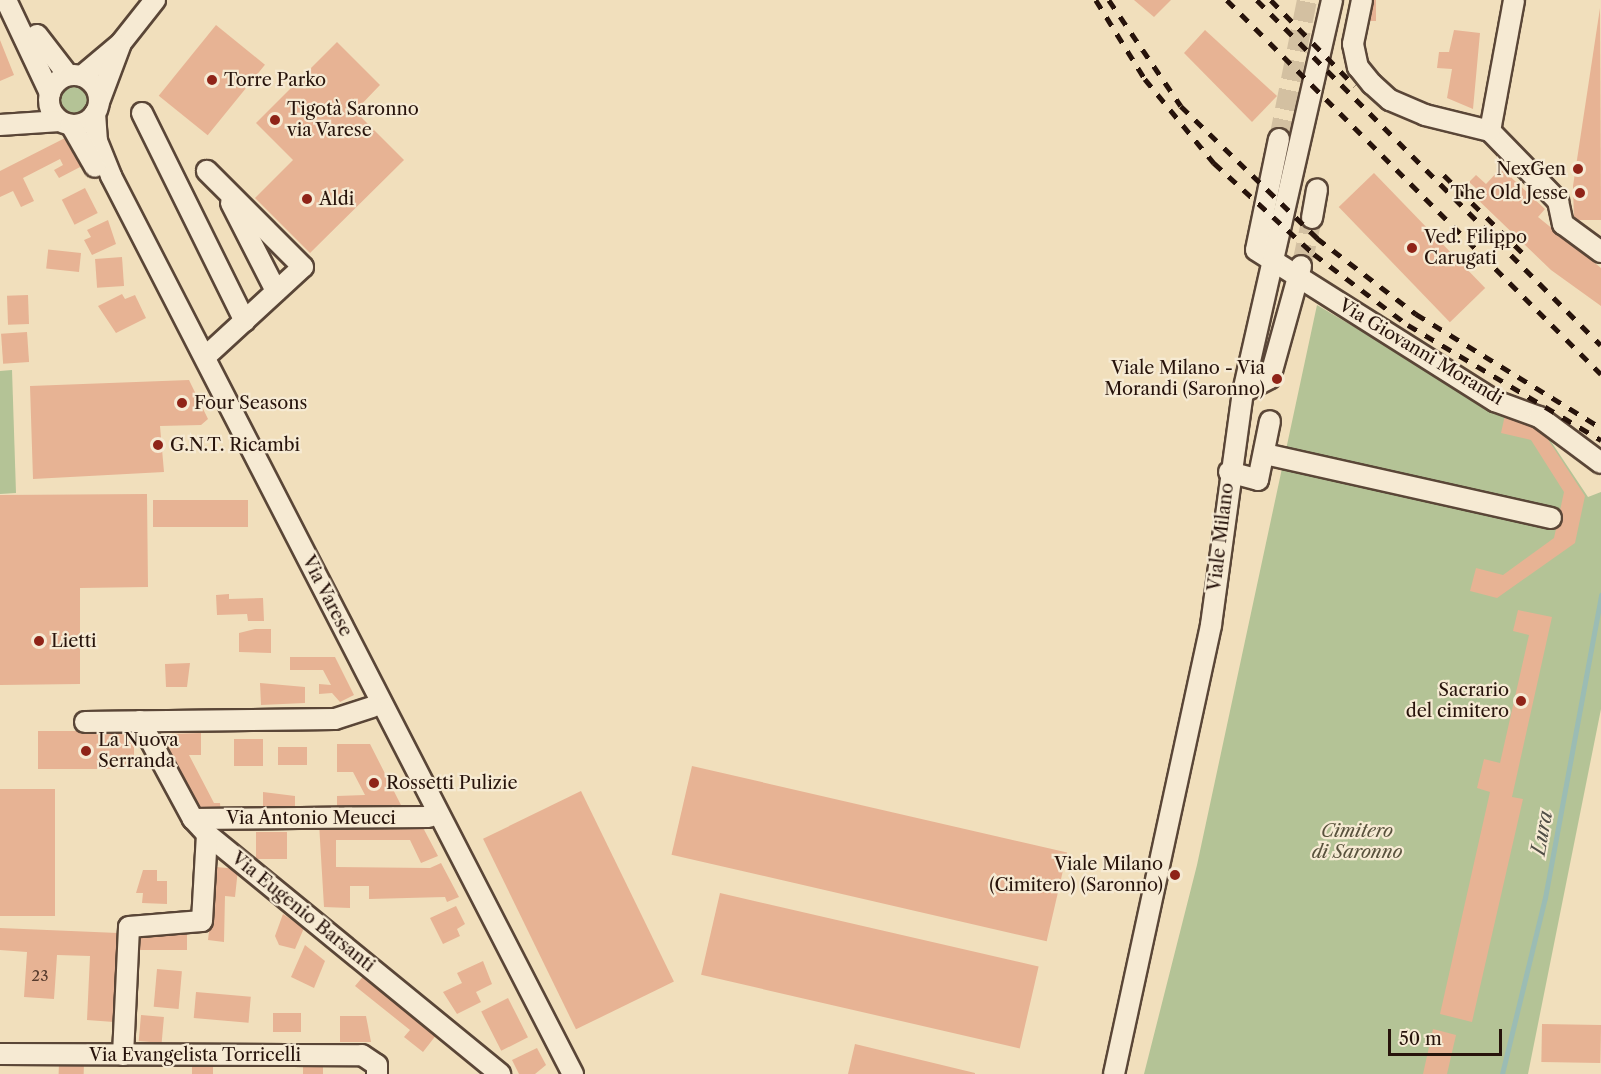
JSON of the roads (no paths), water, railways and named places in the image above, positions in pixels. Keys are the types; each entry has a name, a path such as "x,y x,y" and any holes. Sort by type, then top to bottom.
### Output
{"street":[{"path":"6,0 49,98"},
{"path":"18,0 45,50 75,76 96,87 97,108"},
{"path":"25,124 49,98 75,76 121,43 155,0"},
{"name":"Viale Milano","path":"1114,1074 1211,625 1229,472 1243,392 1271,259 1332,0"},
{"path":"1362,0 1353,44 1358,67 1372,84 1390,100 1425,115 1490,131 1558,201 1563,224 1601,252"},
{"path":"1490,131 1514,0"},
{"path":"0,125 66,123 97,108 121,43"},
{"name":"Via Varese","path":"49,98 66,123 561,1074"},
{"name":"Via Varese","path":"97,108 101,156 573,1074"},
{"path":"142,113 245,321"},
{"path":"1271,259 1256,250 1279,139"},
{"path":"205,357 303,267 207,171"},
{"path":"223,187 276,291"},
{"path":"1312,218 1317,189"},
{"name":"Via Giovanni Morandi","path":"1271,259 1300,270 1495,401 1539,417 1601,463"},
{"path":"1243,392 1270,378 1300,270"},
{"path":"1229,472 1258,480 1270,422"},
{"path":"1264,454 1551,518"},
{"path":"85,722 335,719 372,707"},
{"name":"Via Eugenio Barsanti","path":"140,721 193,819 207,834 500,1074"},
{"name":"Via Antonio Meucci","path":"193,819 429,818"},
{"path":"123,1055 129,927 202,921 207,834"},
{"name":"Via Evangelista Torricelli","path":"0,1054 42,1064 123,1055 256,1065 362,1055 377,1065 377,1074"}],"waterway":[{"name":"Lura","path":"1502,1074 1545,898 1601,595"}],"tunnel":[{"path":"1279,139 1307,0"},
{"path":"1302,264 1312,218"}],"railway":[{"path":"1096,0 1145,79 1214,163 1314,254 1408,325 1601,440"},
{"path":"1109,0 1181,106 1317,238 1416,314 1601,428"},
{"path":"1227,0 1601,374"},
{"path":"1257,0 1601,345"},
{"path":"1271,0 1355,86"},
{"path":"1444,175 1527,257"}],"place":[{"name":"Torre Parko","path":"212,80"},
{"name":"Tigotà Saronno via Varese","path":"275,120"},
{"name":"NexGen","path":"1578,169"},
{"name":"The Old Jesse","path":"1580,193"},
{"name":"Aldi","path":"307,199"},
{"name":"Ved. Filippo Carugati","path":"1412,248"},
{"name":"Viale Milano - Via Morandi (Saronno)","path":"1277,379"},
{"name":"Four Seasons","path":"182,403"},
{"name":"G.N.T. Ricambi","path":"158,445"},
{"name":"Lietti","path":"39,641"},
{"name":"Sacrario del cimitero","path":"1521,701"},
{"name":"La Nuova Serranda","path":"86,751"},
{"name":"Rossetti Pulizie","path":"374,783"},
{"name":"Viale Milano (Cimitero) (Saronno)","path":"1175,875"}],"park label":[{"name":"Cimitero di Saronno","path":"1357,842"}]}
